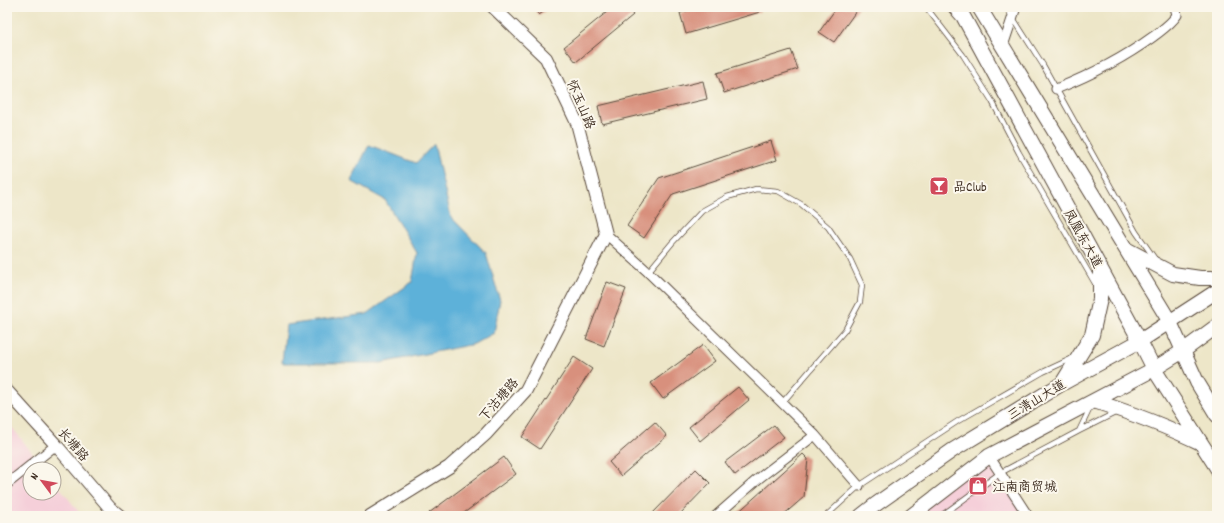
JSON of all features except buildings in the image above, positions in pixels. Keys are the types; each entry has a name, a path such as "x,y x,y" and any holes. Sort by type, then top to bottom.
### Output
{"main road":[{"name":"凤凰东大道","path":"955,7 963,16 1154,369 1217,468"},
{"path":"979,7 1170,322 1197,382 1217,415"},
{"path":"1125,248 1173,274 1217,281"},
{"path":"1063,383 1092,335 1100,299 1100,268"},
{"name":"三清山大道","path":"861,516 953,450 1063,383 1140,341 1170,322 1217,281"},
{"name":"三清山大道","path":"911,516 989,456 1154,369 1183,351 1217,326"},
{"path":"1094,401 1166,426 1203,445"}],"street":[{"name":"怀玉山路","path":"494,7 546,58 577,123 606,234"},
{"path":"1056,89 1086,76 1138,48 1172,23 1177,15 1176,7"},
{"path":"1003,46 1014,11"},
{"path":"606,234 648,272 816,435 859,486"},
{"name":"下沽塘路","path":"370,516 449,467 486,434 526,390 606,234"},
{"name":"长塘路","path":"7,391 110,508 120,516"},
{"path":"716,516 758,479 816,435"},
{"path":"7,484 56,445"},
{"path":"989,456 1028,516"}],"lane":[{"path":"926,7 963,55 992,101 1019,153 1100,292"},
{"path":"1006,7 1014,11 1136,232 1161,267"},
{"path":"648,272 672,243 702,212 727,197 756,189 778,191 801,204 828,227 850,258 862,285 860,302 845,330 782,402"},
{"path":"826,516 859,486 958,421 1043,372 1080,354"},
{"path":"1079,431 1094,401"},
{"path":"941,516 1000,473 1122,410"},
{"path":"1203,445 1217,481"}],"shaded area":[{"path":"7,421 39,461 22,461 22,501 62,501 62,490 82,516 7,516"},
{"name":"江南商贸城","path":"989,456 1025,516 911,516"}],"water":[{"path":"434,144 451,217 486,253 500,300 494,333 474,344 381,363 282,363 286,325 367,314 412,282 417,253 385,200 351,181 369,145 416,163"}],"place":[{"name":"品Club","path":"939,186"},
{"name":"江南商贸城","path":"978,486"}]}
